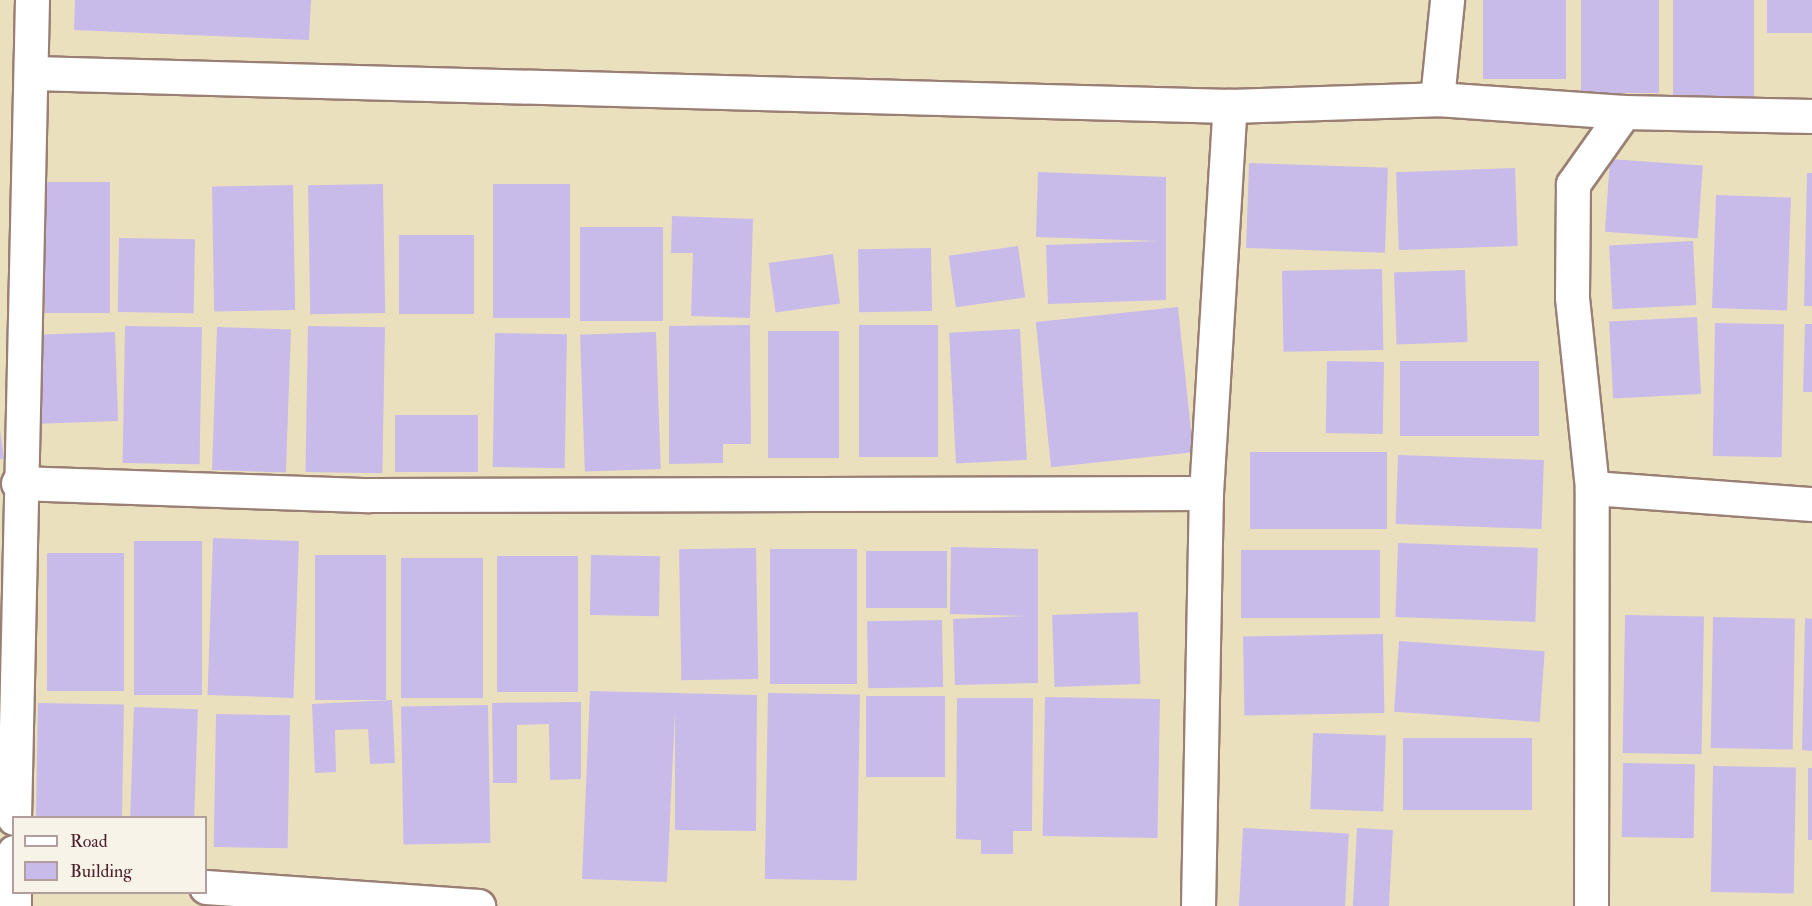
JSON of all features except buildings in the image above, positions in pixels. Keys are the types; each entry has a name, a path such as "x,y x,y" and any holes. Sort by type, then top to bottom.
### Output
{"street":[{"path":"14,816 18,483 33,73 32,0"},
{"path":"1437,99 1447,0"},
{"path":"33,73 1230,106 1437,99 1624,112 1812,116"},
{"path":"1198,906 1206,493 1230,106"},
{"path":"1591,906 1592,488 1572,297 1573,184 1624,112"},
{"path":"18,483 369,495 1206,493"},
{"path":"1592,488 1812,504"},
{"path":"207,887 478,906"}]}
